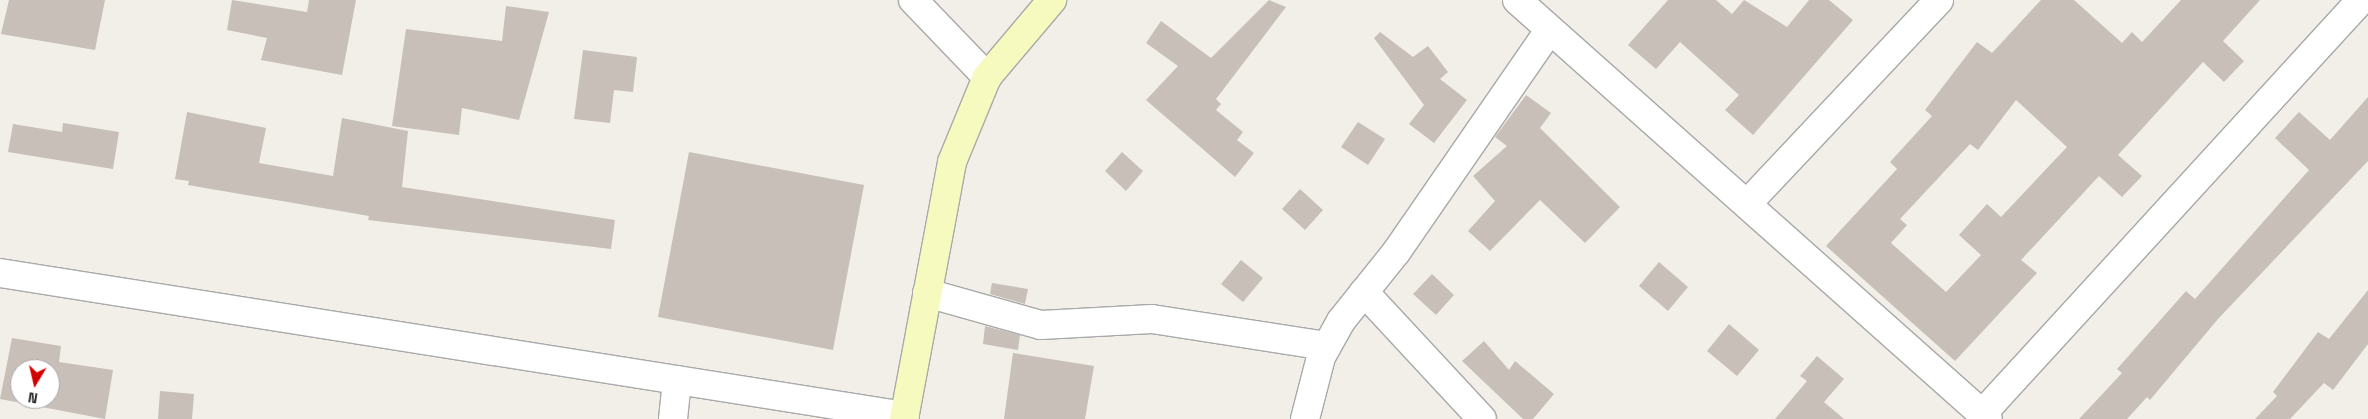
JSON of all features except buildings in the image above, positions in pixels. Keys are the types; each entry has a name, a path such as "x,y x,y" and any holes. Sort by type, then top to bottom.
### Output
{"main road":[{"path":"905,418 952,162 987,77 1052,0"}],"street":[{"path":"913,0 987,77"},
{"path":"1517,0 1549,31 1747,204 1985,417 2361,0"},
{"path":"1747,204 1939,0"},
{"path":"1305,419 1327,346 1549,31"},
{"path":"0,273 905,418"},
{"path":"927,292 1040,325 1152,319 1327,346"},
{"path":"1364,292 1482,419"},
{"path":"673,419 677,380"}]}
